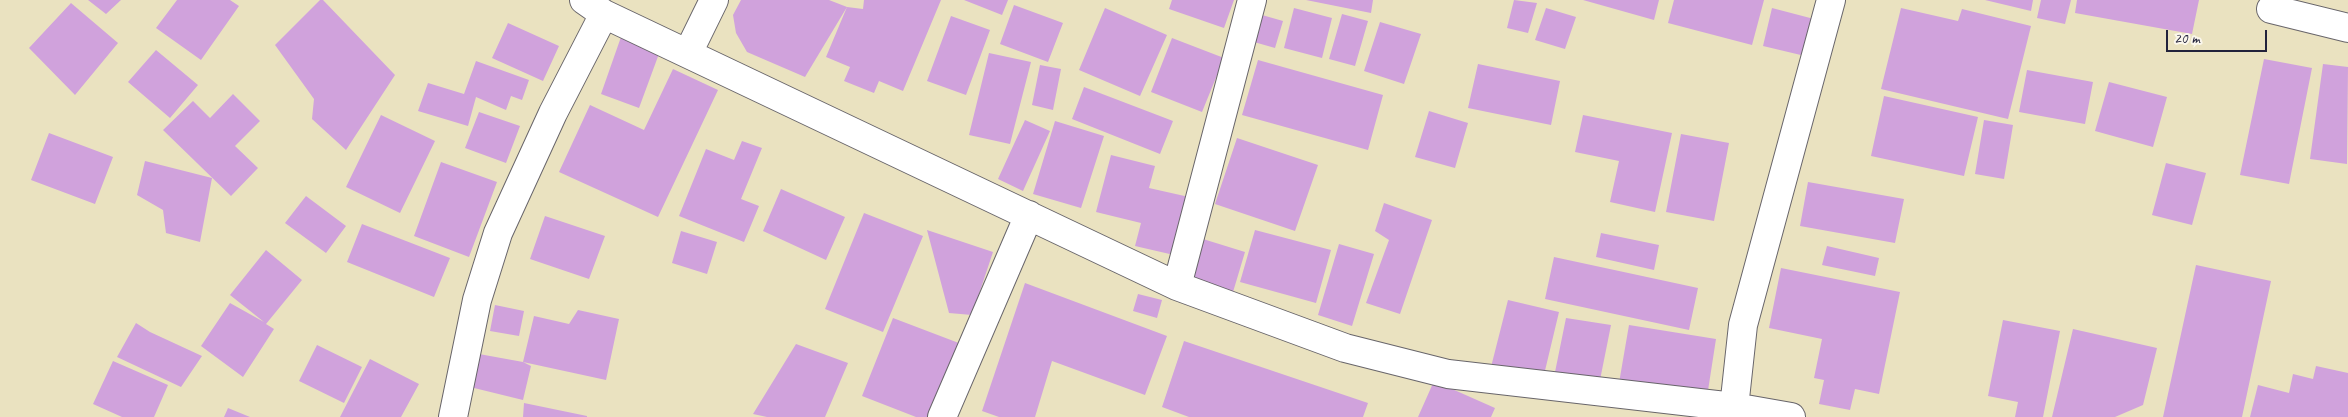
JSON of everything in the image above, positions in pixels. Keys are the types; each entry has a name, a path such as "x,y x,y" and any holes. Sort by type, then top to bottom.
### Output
{"street":[{"path":"688,53 714,0"},
{"path":"1177,286 1252,0"},
{"path":"1733,412 1743,325 1831,0"},
{"path":"453,417 477,300 498,233 553,113 594,7 1177,286 1345,348 1448,374 1733,412 1791,417"},
{"path":"2271,9 2348,28"},
{"path":"942,417 1029,215"}],"building":[{"path":"88,0 121,0 106,14"},
{"path":"177,0 230,0 239,6 201,60 156,28"},
{"path":"320,0 323,0 395,75 346,150 312,119 314,99 275,45"},
{"path":"741,0 829,0 847,7 805,77 747,52 736,33 733,15"},
{"path":"864,0 941,0 903,91 879,81 874,93 844,81 850,67 826,57 847,7 863,9"},
{"path":"964,0 1008,0 1002,15"},
{"path":"1172,0 1234,0 1224,28 1169,9"},
{"path":"1306,0 1373,0 1371,13"},
{"path":"1514,0 1537,3 1528,33 1507,28"},
{"path":"1583,0 1659,0 1654,20"},
{"path":"1674,0 1764,0 1752,45 1668,23"},
{"path":"1985,0 2033,0 2031,11"},
{"path":"2041,0 2071,0 2065,24 2037,18"},
{"path":"2077,0 2199,0 2192,34 2075,13"},
{"path":"71,3 118,43 75,95 29,48"},
{"path":"1014,5 1063,23 1048,62 1000,44"},
{"path":"1105,8 1167,35 1140,96 1079,70"},
{"path":"1294,8 1332,18 1322,58 1284,48"},
{"path":"1546,8 1576,17 1565,49 1535,40"},
{"path":"1772,8 1814,19 1805,56 1763,46"},
{"path":"1901,8 1958,21 1962,9 2031,26 2008,119 1881,89"},
{"path":"1342,14 1368,21 1355,66 1329,59"},
{"path":"1262,15 1283,21 1275,48 1254,42"},
{"path":"951,16 990,30 966,95 927,81"},
{"path":"1380,22 1421,34 1404,84 1364,71"},
{"path":"508,23 559,46 543,81 492,58"},
{"path":"621,37 660,51 639,108 601,94"},
{"path":"1172,38 1224,58 1202,112 1151,92"},
{"path":"156,50 198,85 170,118 128,82"},
{"path":"989,53 1031,62 1010,144 969,135"},
{"path":"2264,59 2312,68 2289,184 2240,175"},
{"path":"1258,60 1383,95 1368,150 1242,115"},
{"path":"476,61 529,80 522,100 511,96 506,110 476,97 468,126 418,111 428,83 464,94"},
{"path":"1478,64 1560,81 1551,125 1468,108"},
{"path":"2323,64 2348,67 2347,164 2310,159"},
{"path":"1040,65 1061,69 1053,110 1032,105"},
{"path":"673,69 718,90 658,217 559,172 590,105 644,130"},
{"path":"2027,70 2093,82 2085,124 2019,112"},
{"path":"2109,82 2167,97 2153,147 2095,131"},
{"path":"1084,87 1173,121 1160,154 1072,119"},
{"path":"233,94 260,121 235,146 258,168 231,196 163,130 193,101 210,118"},
{"path":"1884,96 1978,117 1964,176 1871,156"},
{"path":"1429,111 1468,123 1455,168 1415,157"},
{"path":"479,112 520,126 506,163 465,148"},
{"path":"381,115 435,141 400,213 346,187"},
{"path":"1583,115 1672,133 1655,212 1610,202 1619,161 1575,152"},
{"path":"1025,120 1050,131 1023,191 998,179"},
{"path":"1984,120 2013,125 2004,179 1975,174"},
{"path":"1055,121 1104,136 1081,208 1033,194"},
{"path":"49,133 113,157 95,204 31,180"},
{"path":"1681,134 1729,143 1714,221 1666,212"},
{"path":"1237,138 1318,165 1295,231 1215,204"},
{"path":"742,141 762,148 741,199 759,206 744,242 679,216 706,149 734,160"},
{"path":"1111,155 1155,166 1149,188 1189,197 1174,255 1135,246 1141,223 1096,212"},
{"path":"145,161 212,178 200,242 166,233 163,210 137,195"},
{"path":"441,162 497,182 469,257 414,236"},
{"path":"2166,163 2206,173 2192,225 2152,215"},
{"path":"1808,182 1904,199 1895,243 1800,226"},
{"path":"781,189 845,217 826,260 763,231"},
{"path":"306,196 346,226 326,253 285,223"},
{"path":"1384,203 1432,220 1400,314 1366,303 1389,240 1375,231"},
{"path":"864,213 923,236 883,332 825,309"},
{"path":"545,216 605,236 589,279 530,259"},
{"path":"362,224 450,258 434,297 347,262"},
{"path":"927,230 993,252 972,315 949,313"},
{"path":"1255,230 1331,250 1316,303 1240,282"},
{"path":"681,231 717,242 707,274 672,263"},
{"path":"1601,233 1659,245 1654,270 1596,257"},
{"path":"1203,239 1245,252 1233,292 1191,279"},
{"path":"1339,244 1374,254 1352,326 1318,315"},
{"path":"1827,246 1879,258 1875,276 1822,265"},
{"path":"266,250 302,280 266,324 274,329 243,377 201,346 230,303 264,322 230,295"},
{"path":"1554,257 1698,288 1689,330 1545,299"},
{"path":"2196,265 2271,281 2242,417 2163,417"},
{"path":"1781,268 1900,292 1879,394 1855,389 1850,410 1819,404 1824,380 1814,378 1822,339 1769,328"},
{"path":"1025,283 1167,336 1145,395 1052,361 1035,417 999,417 982,411"},
{"path":"1138,294 1162,300 1157,318 1133,311"},
{"path":"1508,300 1559,312 1543,379 1491,367"},
{"path":"495,305 524,311 519,336 490,331"},
{"path":"578,310 619,319 606,380 523,362 534,316 569,324"},
{"path":"893,318 964,345 935,417 916,417 862,396"},
{"path":"1566,318 1611,325 1599,385 1554,377"},
{"path":"2003,320 2060,331 2043,417 2015,417 2018,402 1988,396"},
{"path":"136,323 150,332 202,356 181,387 117,357"},
{"path":"1629,325 1716,339 1707,397 1619,383"},
{"path":"2073,329 2157,348 2143,405 2115,417 2052,417"},
{"path":"1184,341 1368,403 1363,417 1189,417 1162,407"},
{"path":"796,344 848,363 825,417 767,417 753,414"},
{"path":"317,345 362,367 344,403 299,381"},
{"path":"479,354 523,362 531,366 523,400 470,387"},
{"path":"370,359 419,384 401,417 340,417"},
{"path":"113,361 168,385 154,417 122,417 93,404"},
{"path":"2316,366 2348,373 2348,417 2250,417 2258,385 2289,393 2293,374 2313,379"},
{"path":"1434,381 1495,408 1491,417 1418,417"},
{"path":"524,403 587,416 587,417 523,417"},
{"path":"228,408 250,417 224,417"}]}
